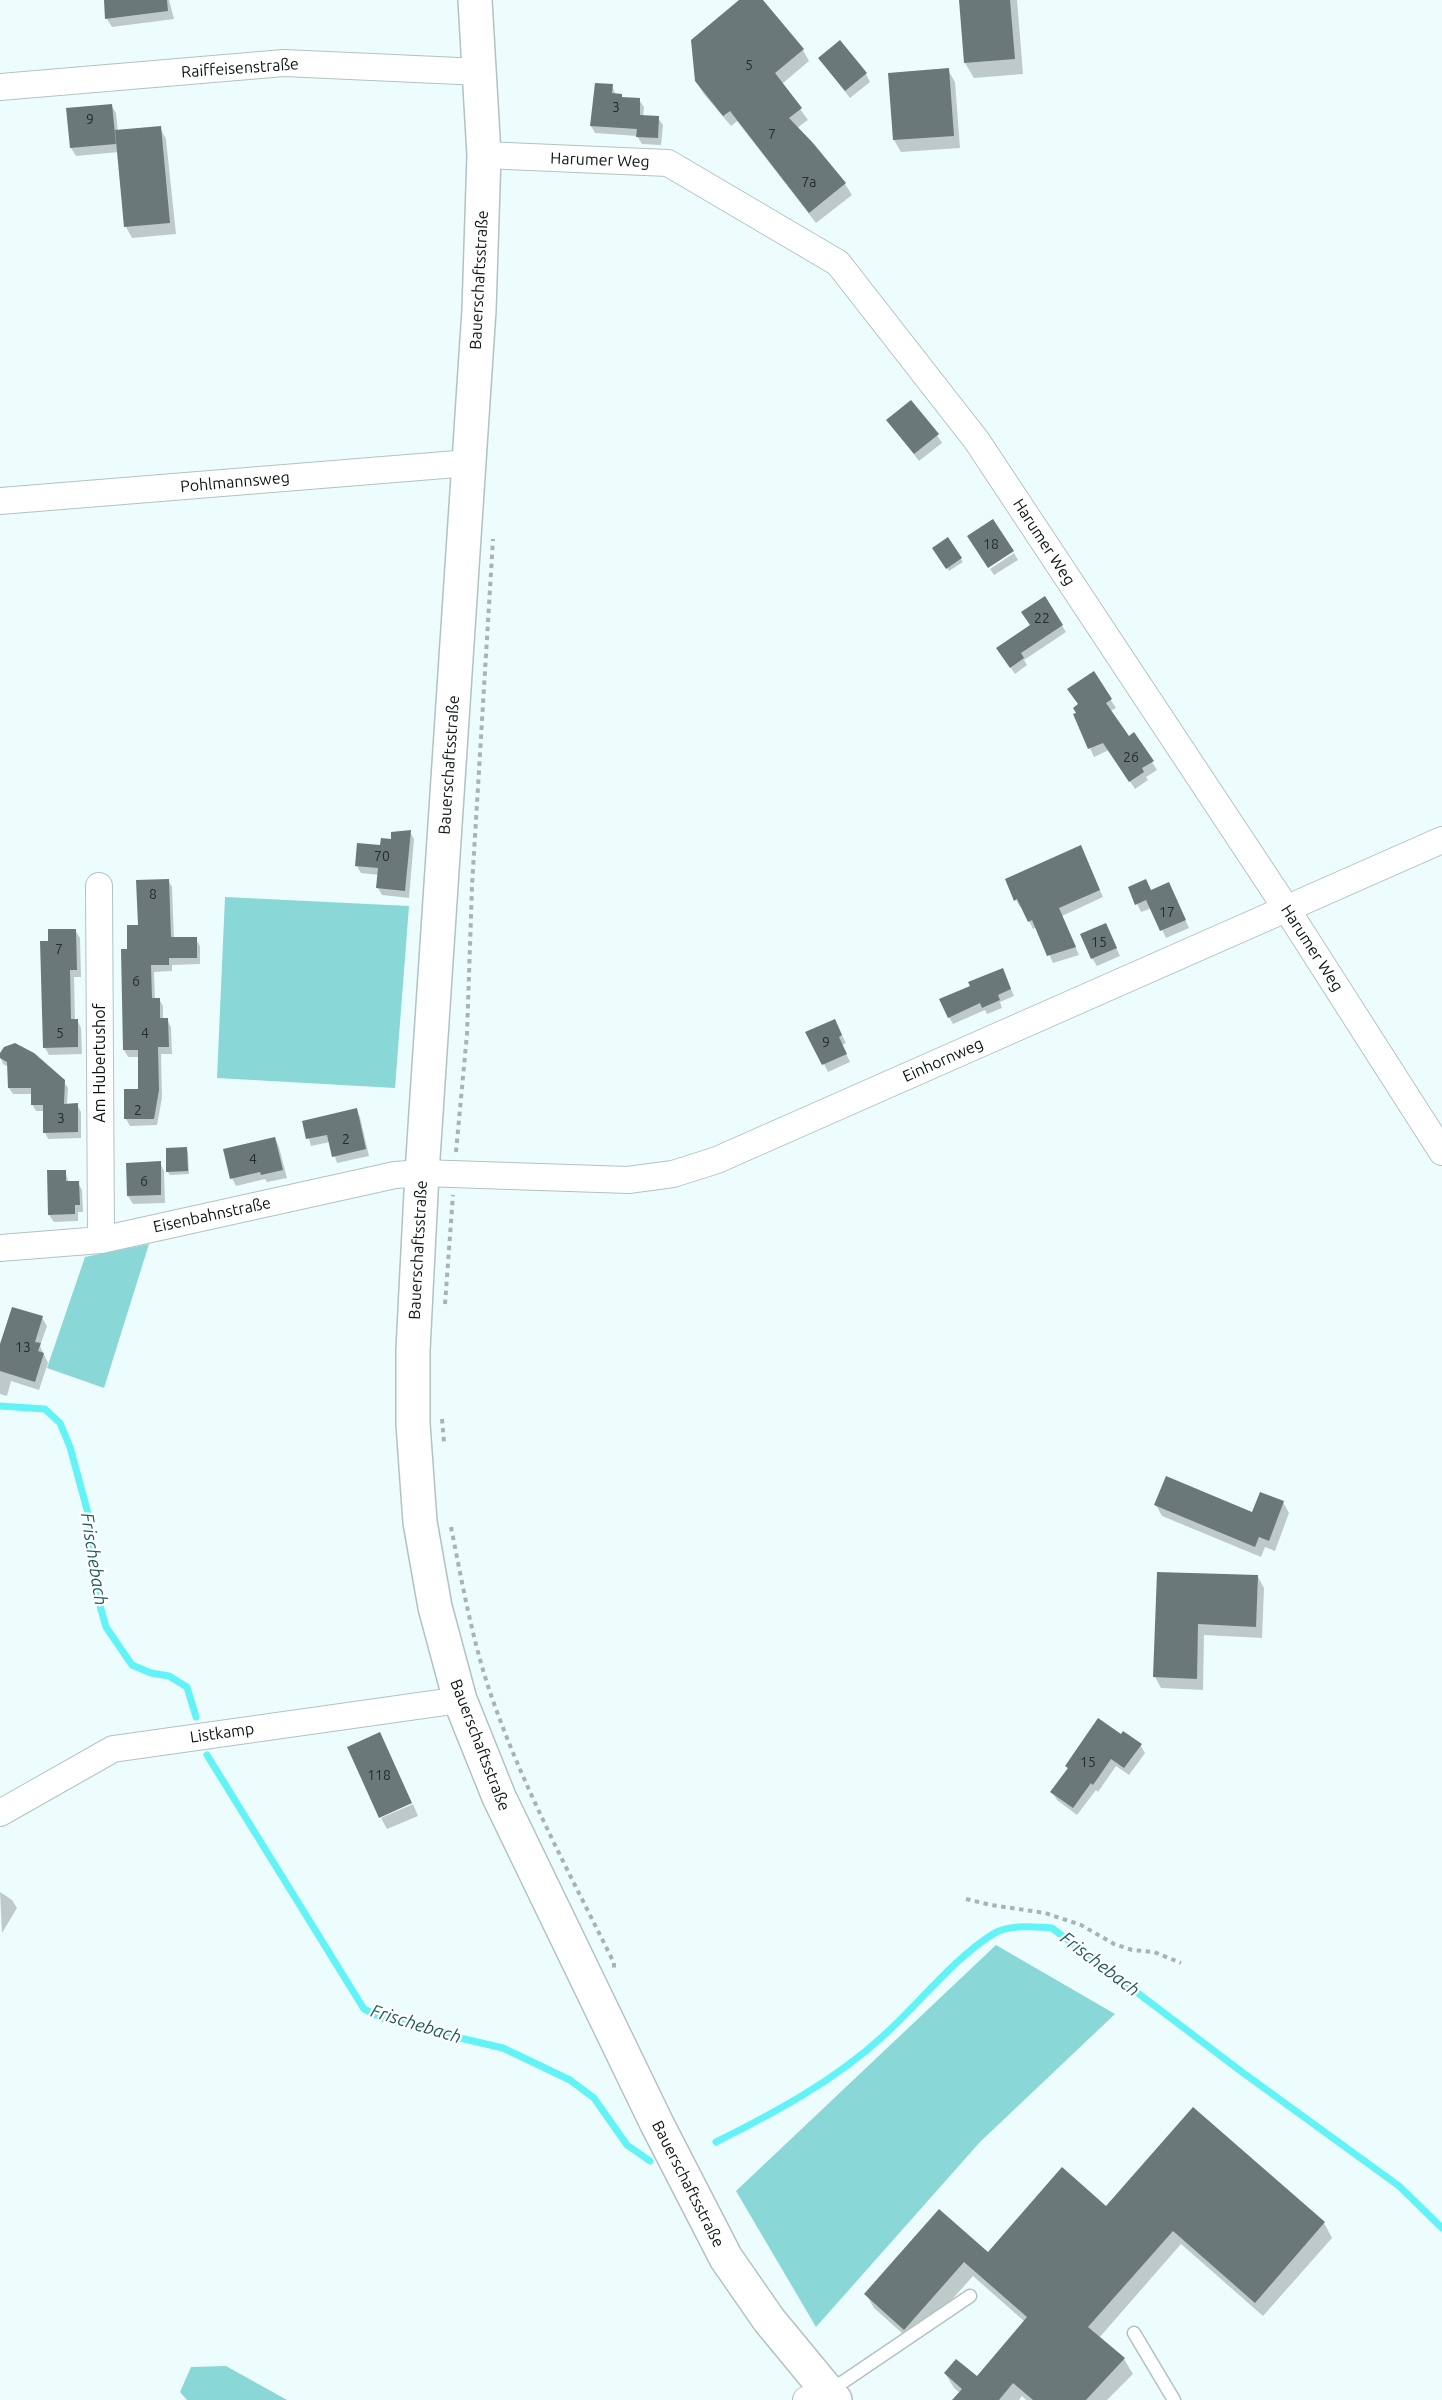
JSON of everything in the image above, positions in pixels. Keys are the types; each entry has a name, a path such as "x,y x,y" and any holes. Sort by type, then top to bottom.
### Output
{"street":[{"name":"Bauerschaftsstraße","path":"475,0 481,72 484,156 479,310 422,1173 413,1350 415,1446 420,1522 433,1596 459,1700 499,1797 657,2124 726,2258 823,2396"},
{"name":"Raiffeisenstraße","path":"0,87 284,63 481,72"},
{"name":"Harumer Weg","path":"484,156 668,163 838,264 977,441 1286,908 1442,1152"},
{"name":"Pohlmannsweg","path":"0,501 469,463"},
{"name":"Einhornweg","path":"422,1173 454,1176 628,1180 674,1174 717,1160 1442,840"},
{"name":"Am Hubertushof","path":"99,886 101,1240"},
{"name":"Eisenbahnstraße","path":"0,1248 101,1240 395,1175 422,1173"},
{"name":"Listkamp","path":"0,1813 113,1749 459,1700"}],"lane":[{"path":"823,2396 970,2296"},
{"path":"1134,2333 1174,2400"}],"path":[{"path":"445,1305 458,1116 467,1034 472,886 494,530"},
{"path":"442,1411 444,1447"},
{"path":"449,1518 466,1603 490,1691 548,1828 614,1963 614,1973"},
{"path":"966,1899 1045,1913 1081,1925 1114,1944 1132,1950 1154,1952 1181,1963"}],"shaded area":[{"path":"225,897 409,906 395,1088 217,1078"},
{"path":"149,1244 104,1388 47,1368 85,1257"},
{"path":"996,1945 1115,2014 980,2142 816,2327 736,2191"},
{"path":"226,2366 287,2400 187,2400 180,2392 191,2367"}],"building":[{"path":"104,0 167,0 168,11 105,19"},
{"path":"739,0 763,0 804,49 775,73 802,108 789,118 846,183 809,213 730,111 723,116 695,81 691,40"},
{"path":"959,0 1010,0 1015,59 964,63"},
{"path":"840,40 867,73 845,91 818,58"},
{"path":"949,68 954,136 893,140 888,73"},
{"path":"595,83 613,84 612,93 622,94 622,97 640,98 640,115 659,116 658,138 636,137 637,129 590,126"},
{"path":"112,104 116,144 70,148 66,108"},
{"path":"161,126 170,223 124,227 115,130"},
{"path":"911,400 939,434 914,454 886,420"},
{"path":"993,519 1014,551 988,568 967,536"},
{"path":"948,537 962,558 946,569 932,548"},
{"path":"1045,596 1063,625 1021,653 1024,658 1010,668 996,648 1030,625 1021,612"},
{"path":"1094,671 1112,699 1106,703 1129,736 1134,732 1154,761 1142,768 1144,772 1129,782 1103,743 1088,749 1073,714 1076,713 1073,708 1078,704 1067,689"},
{"path":"411,830 405,891 376,888 378,868 355,866 357,843 380,845 381,838 391,839 391,832"},
{"path":"1081,845 1100,890 1059,908 1076,947 1047,956 1032,920 1028,922 1017,899 1014,901 1005,879"},
{"path":"169,879 171,937 197,937 197,958 169,958 169,965 151,965 152,998 160,998 160,1018 168,1018 169,1047 158,1047 159,1090 154,1119 124,1119 124,1089 138,1089 138,1050 123,1050 121,949 127,949 127,925 138,925 136,880"},
{"path":"1146,879 1151,890 1169,882 1186,920 1160,931 1146,900 1135,905 1128,887"},
{"path":"1106,923 1117,948 1091,959 1080,934"},
{"path":"48,929 76,929 77,970 70,970 71,1019 78,1019 78,1047 43,1048 40,941 48,941"},
{"path":"1003,968 1011,989 998,995 1000,1000 982,1008 980,1003 948,1018 939,999 970,986 968,982"},
{"path":"835,1019 842,1035 839,1037 847,1054 822,1065 805,1032"},
{"path":"15,1043 34,1053 65,1080 64,1104 78,1103 78,1132 43,1133 43,1105 31,1105 31,1088 8,1088 7,1062 0,1058 0,1053 4,1047"},
{"path":"357,1108 366,1149 332,1157 327,1135 306,1139 302,1121"},
{"path":"275,1137 283,1170 261,1175 260,1172 230,1179 223,1149"},
{"path":"187,1147 188,1171 166,1172 166,1148"},
{"path":"161,1161 161,1195 127,1196 126,1163"},
{"path":"47,1170 66,1170 66,1181 79,1181 80,1205 75,1205 75,1214 48,1215"},
{"path":"12,1307 43,1316 35,1342 41,1343 38,1351 44,1353 35,1382 0,1371 0,1344"},
{"path":"1166,1476 1252,1512 1260,1492 1284,1501 1269,1541 1259,1537 1255,1547 1154,1505"},
{"path":"1157,1572 1258,1575 1256,1627 1198,1624 1197,1679 1153,1677"},
{"path":"1098,1718 1121,1734 1123,1731 1142,1744 1124,1768 1111,1759 1073,1808 1050,1792 1068,1768 1065,1766"},
{"path":"380,1732 412,1803 379,1818 347,1747"},
{"path":"1193,2107 1325,2222 1255,2303 1173,2231 1088,2327 1125,2358 1086,2400 1033,2400 1013,2383 999,2400 952,2400 962,2389 944,2373 956,2359 977,2376 1027,2317 964,2262 904,2330 864,2294 939,2209 988,2252 1062,2167 1106,2206"}],"waterway":[{"name":"Frischebach","path":"0,1406 45,1409 60,1423 70,1447 89,1517 99,1602 106,1627 132,1665 151,1673 169,1676 187,1687 196,1717"},
{"name":"Frischebach","path":"207,1755 364,2009 382,2018 503,2048 570,2080 594,2098 627,2145 650,2161"},
{"name":"Frischebach","path":"716,2142 781,2108 844,2068 882,2037 964,1956 993,1934 1014,1927 1052,1928 1242,2072 1399,2186 1442,2228"}]}
